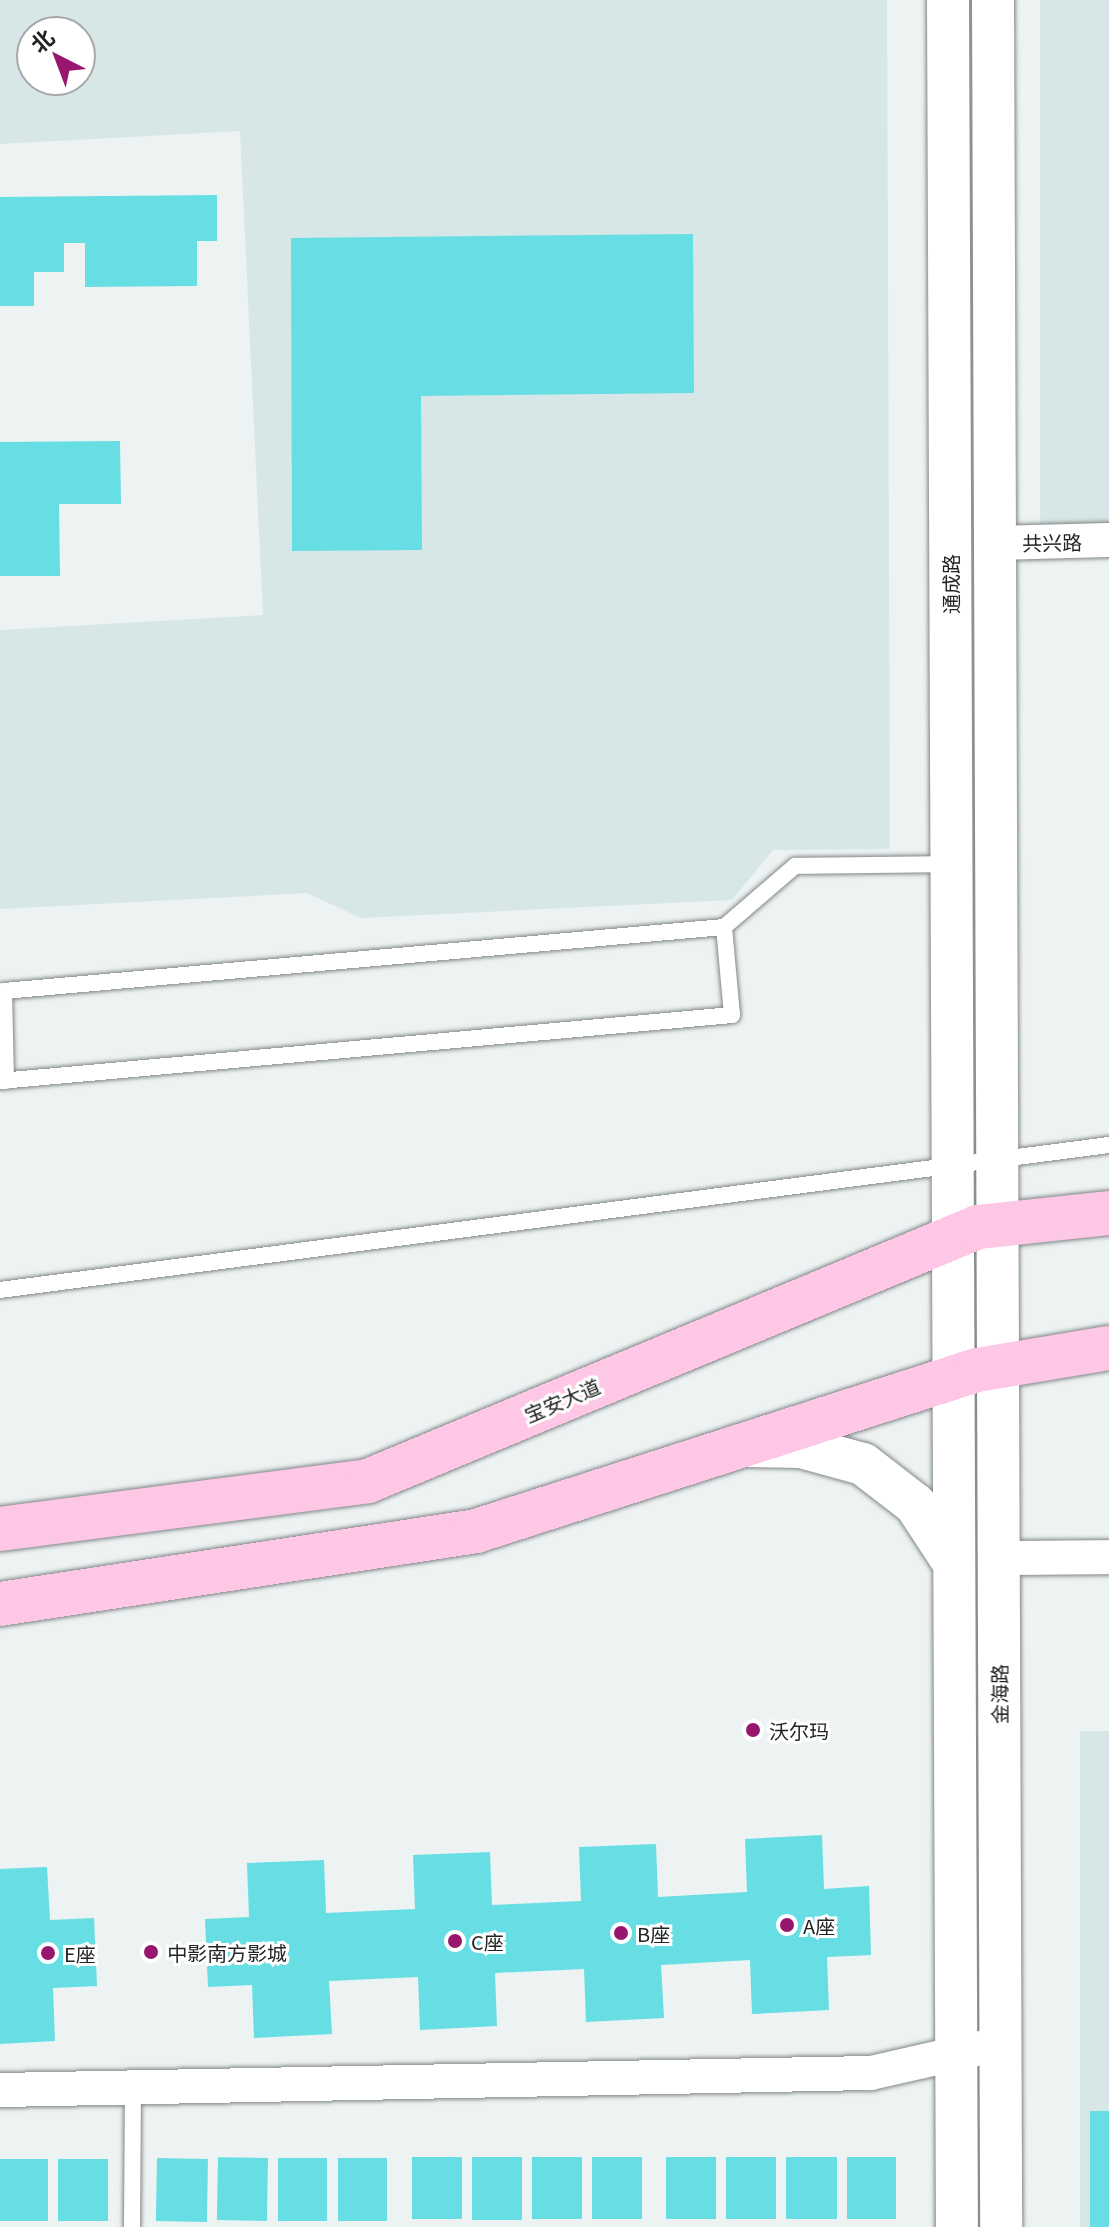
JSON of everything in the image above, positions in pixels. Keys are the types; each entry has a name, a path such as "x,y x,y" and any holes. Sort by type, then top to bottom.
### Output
{"main road":[{"name":"宝安大道","path":"0,1529 368,1481 953,1238 998,1225 1109,1213"},
{"path":"0,1604 476,1531 953,1378 998,1366 1109,1348"}],"street":[{"name":"通成路","path":"948,0 953,1167"},
{"path":"993,0 997,1161"},
{"name":"共兴路","path":"995,543 1109,540"},
{"name":"金海路","path":"997,1161 1001,2227"},
{"path":"953,1167 957,2227"},
{"path":"735,1448 801,1447 863,1464 915,1504 938,1532 954,1564"},
{"path":"999,1558 1109,1557"},
{"path":"0,2090 871,2073 1000,2043"}],"lane":[{"path":"724,927 732,1015 3,1081 4,991 724,927 795,866 951,864"},
{"path":"0,1290 1109,1145"},
{"path":"132,2227 133,2088"}],"shaded area":[{"path":"0,0 887,0 890,849 773,850 732,900 361,918 307,893 0,909 0,630 263,615 240,131 0,144"},
{"path":"1040,0 1109,0 1109,542 1040,542"},
{"path":"1080,1731 1109,1731 1109,2227 1080,2227"}],"building":[{"path":"217,195 217,241 197,241 197,286 85,287 85,243 64,243 64,272 34,272 34,306 0,306 0,197"},
{"path":"693,234 694,393 421,396 422,550 292,551 291,238"},
{"path":"120,441 121,504 59,504 60,576 0,576 0,442"},
{"path":"822,1835 824,1889 869,1886 871,1955 827,1957 829,2010 752,2014 750,1960 661,1965 664,2018 586,2022 584,1969 495,1973 497,2026 420,2030 418,1977 329,1981 332,2034 254,2038 252,1985 208,1987 205,1919 249,1917 247,1863 324,1860 326,1913 415,1909 413,1855 490,1852 492,1905 581,1901 579,1847 656,1844 658,1897 747,1892 745,1839"},
{"name":"E座","path":"47,1867 50,1920 94,1918 97,1986 53,1988 55,2041 0,2044 0,1869"},
{"path":"1090,2111 1109,2111 1109,2227 1090,2227"},
{"path":"218,2157 268,2158 267,2221 217,2220"},
{"path":"412,2157 462,2157 462,2219 412,2219"},
{"path":"472,2157 522,2157 522,2220 472,2220"},
{"path":"532,2157 582,2157 582,2219 532,2219"},
{"path":"592,2157 642,2157 642,2219 592,2219"},
{"path":"666,2157 716,2157 716,2219 666,2219"},
{"path":"726,2157 776,2157 776,2219 726,2219"},
{"path":"786,2157 837,2157 837,2219 786,2219"},
{"path":"847,2157 896,2157 896,2219 847,2219"},
{"path":"157,2158 208,2159 207,2222 156,2221"},
{"path":"278,2158 327,2158 327,2221 278,2221"},
{"path":"338,2158 387,2158 387,2221 338,2221"},
{"path":"0,2159 48,2159 48,2221 0,2221"},
{"path":"58,2159 108,2159 108,2221 58,2221"}],"place":[{"name":"沃尔玛","path":"753,1730"},
{"name":"A座","path":"787,1925"},
{"name":"B座","path":"621,1933"},
{"name":"C座","path":"455,1941"},
{"name":"中影南方影城","path":"151,1952"},
{"name":"E座","path":"48,1953"}]}
